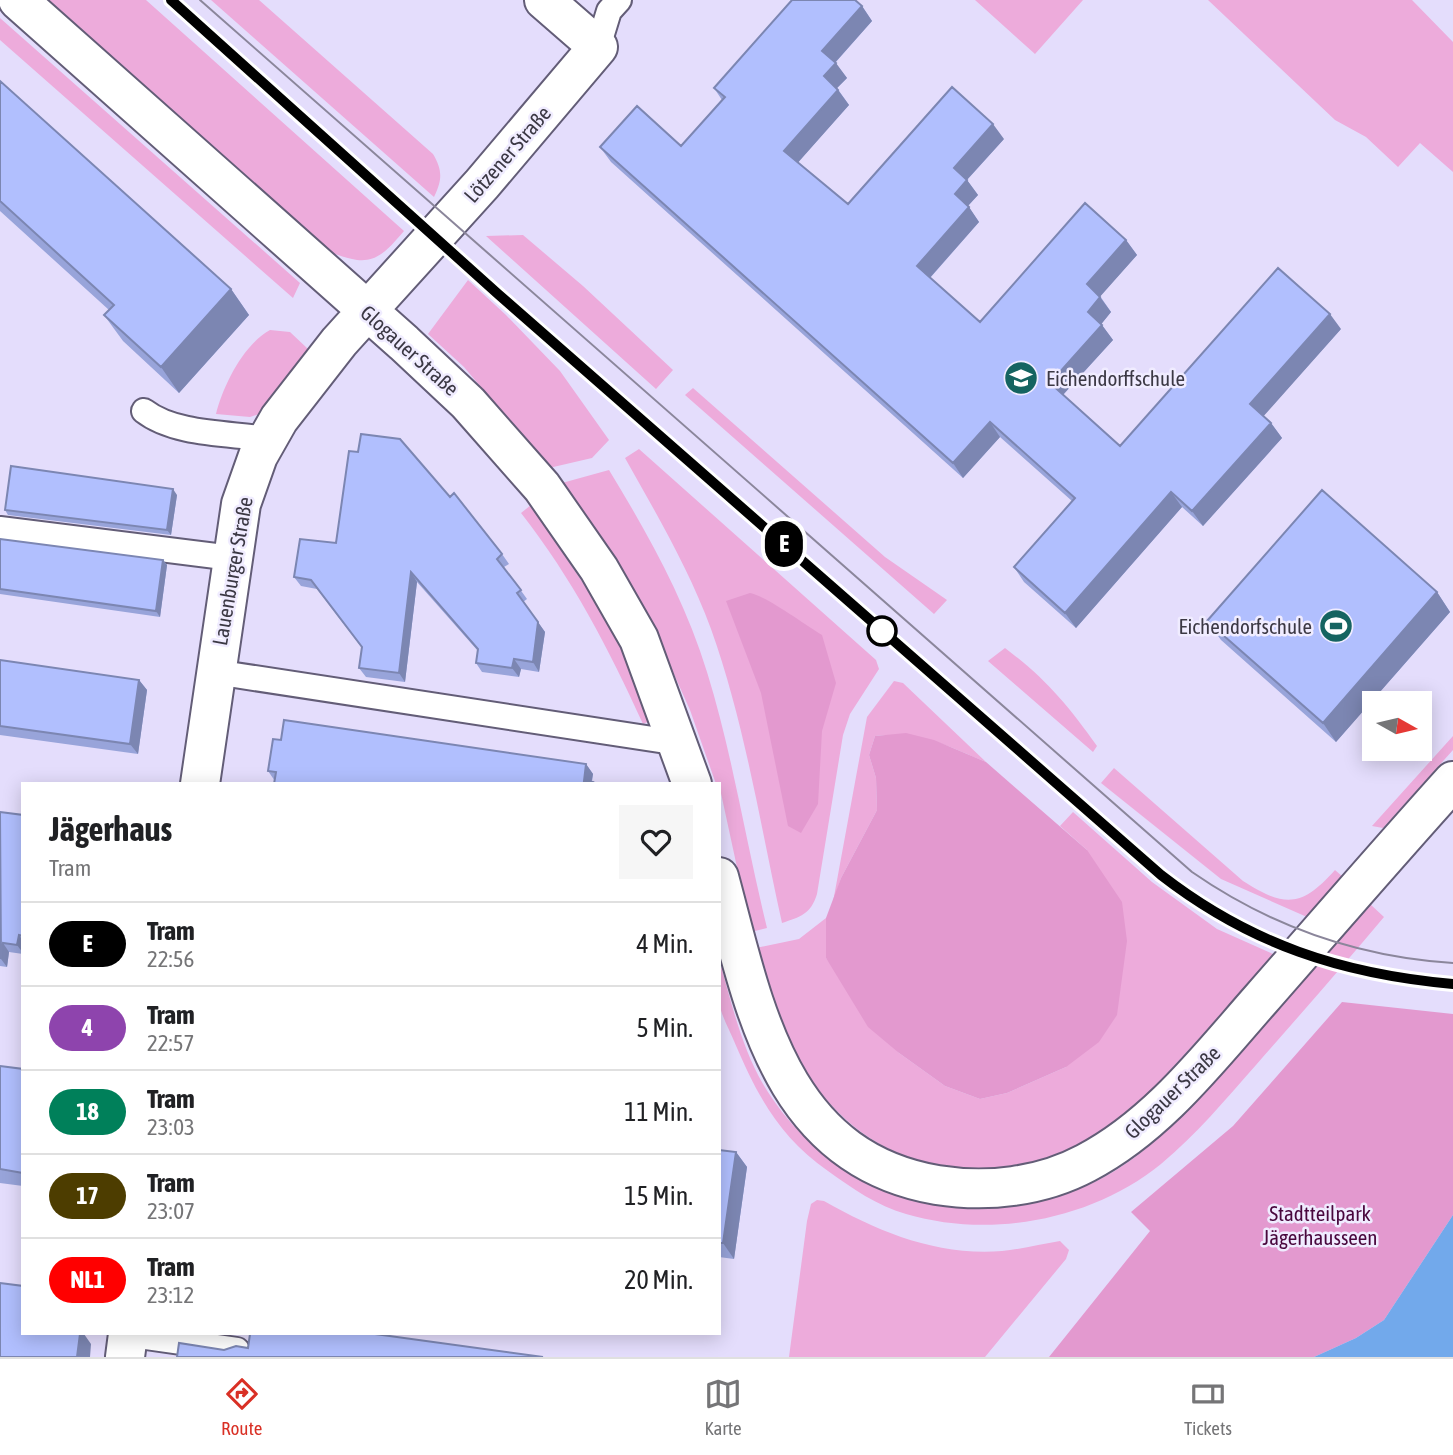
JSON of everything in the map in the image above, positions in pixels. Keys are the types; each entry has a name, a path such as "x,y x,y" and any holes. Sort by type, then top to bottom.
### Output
{"street":[{"name":"Glogauer Straße","path":"18,0 404,342 468,403 542,487 599,569 639,639 691,782"},
{"path":"544,0 598,47"},
{"name":"Lötzener Straße","path":"367,312 598,47"},
{"name":"Lauenburger Straße","path":"200,782 241,504 267,439 339,342 367,312"},
{"name":"Glogauer Straße","path":"721,885 752,1003 769,1046 804,1107 840,1143 862,1159 897,1174 949,1187 991,1189 1061,1174 1111,1149 1141,1126 1210,1056 1453,781"},
{"path":"125,1357 127,1335"}],"lane":[{"path":"598,47 609,11 618,0"},
{"path":"144,411 157,421 267,439"},
{"path":"0,529 232,558"},
{"path":"215,672 634,739 679,743"},
{"path":"134,1335 237,1350"}],"shaded area":[{"path":"38,0 146,0 404,231 382,254 369,260 324,254"},
{"path":"211,0 259,0 433,154 440,176 434,197"},
{"path":"975,0 1083,0 1035,54"},
{"path":"1208,0 1412,0 1453,42 1453,172 1420,143 1398,167 1366,137 1335,120"},
{"path":"0,18 300,283 293,298 0,40"},
{"path":"523,235 583,286 673,370 656,389 486,236"},
{"path":"468,280 560,371 609,440 592,458 549,468 464,367 428,334"},
{"path":"270,330 290,332 308,349 262,413 250,417 216,414 235,367 251,346"},
{"path":"693,388 885,557 947,600 934,614 685,395"},
{"path":"639,449 876,660 879,669 850,714 843,735 815,901 804,914 782,923 743,738 723,665 693,585 625,458"},
{"path":"609,470 638,518 688,619 707,672 724,735 767,928 751,932 721,793 721,782 715,782 690,710 652,625 562,483"},
{"path":"531,505 613,628 654,719 643,724 588,615 557,563 521,513"},
{"path":"1005,648 1032,670 1066,705 1097,746 1093,752 988,661"},
{"path":"894,681 903,683 986,762 933,741 906,736 875,736 869,755 876,778 877,810 841,878 833,902 867,717"},
{"path":"1453,736 1453,750 1383,828 1372,826 1432,761"},
{"path":"1114,768 1243,881 1270,896 1292,900 1313,891 1335,870 1343,877 1307,917 1221,879 1101,783"},
{"path":"1073,812 1152,882 1217,929 1273,954 1144,1099 1097,1135 1057,1154 1015,1166 972,1169 930,1164 890,1150 853,1126 808,1076 781,1023 756,948 799,939 826,918 826,958 899,1053 945,1086 980,1099 1007,1093 1066,1067 1087,850 1060,826"},
{"path":"1370,904 1384,917 1233,1091 1161,1164 1104,1199 1072,1211 1006,1224 972,1225 895,1211 846,1184 796,1144 771,1114 761,1097 723,1017 721,966 732,1007 755,1069 797,1130 839,1165 887,1190 938,1205 991,1208 1045,1200 1096,1181 1144,1150 1177,1119"},
{"path":"817,1200 887,1232 931,1246 978,1252 1017,1249 1060,1241 1069,1250 1066,1259 985,1357 789,1357 807,1221 811,1204"}],"green space":[{"path":"750,593 775,605 822,635 836,683 822,731 818,804 801,833 788,826 761,693 726,601"},
{"path":"906,733 934,740 986,762 1087,850 1122,902 1127,941 1117,1015 1099,1042 1066,1067 1007,1093 980,1099 945,1086 899,1053 868,1027 826,958 826,918 841,878 877,810 876,778 869,755 875,736"},
{"name":"Stadtteilpark Jägerhausseen","path":"1342,1002 1453,1014 1453,1215 1384,1320 1356,1338 1314,1357 1049,1357 1150,1231 1131,1212 1233,1126"}],"water":[{"path":"1453,1215 1453,1357 1314,1357 1356,1338 1384,1320"}],"building":[{"path":"792,0 855,0 862,6 822,51 836,63 824,76 838,90 784,151 848,204 952,87 993,124 954,168 967,180 955,194 969,207 917,266 980,322 1085,203 1126,240 1087,284 1100,297 1088,312 1102,325 1050,383 1120,446 1278,268 1330,314 1250,404 1271,423 1192,511 1171,492 1065,613 1014,567 1075,498 990,422 953,463 600,147 637,106 681,146 725,97 714,88"},
{"path":"0,81 231,289 161,367 104,315 114,305 0,201"},
{"path":"361,434 400,439 450,497 454,493 502,554 497,559 521,590 517,593 538,622 533,662 514,659 512,668 476,663 478,649 411,572 399,673 359,668 362,647 311,580 294,577 300,539 336,543 349,451 358,452"},
{"path":"11,466 173,489 167,530 5,510"},
{"name":"Eichendorfschule","path":"1322,490 1437,592 1323,723 1207,621"},
{"path":"0,539 163,560 156,611 0,589"},
{"path":"0,660 139,680 130,744 0,726"},
{"path":"284,720 586,764 584,781 593,782 274,782 276,772 268,771 273,739 281,740"},
{"path":"0,812 21,815 21,936 17,945 3,943 1,959"},
{"path":"0,1066 21,1069 21,1173 0,1169"},
{"path":"721,1150 736,1152 721,1243"},
{"path":"0,1283 21,1286 21,1335 80,1335 77,1357 0,1357"},
{"path":"250,1335 382,1335 543,1357 177,1357 179,1343 224,1350 236,1346 248,1348"}],"tram line":[{"path":"171,0 498,294 1142,860 1193,900 1267,940 1301,954 1355,971 1453,984"},
{"name":"E","path":"171,0 498,294 646,421 1142,860 1193,900 1223,918 1301,954 1355,971 1405,980 1453,984"},
{"path":"200,0 1192,872 1252,908 1316,936 1383,954 1453,963"}],"place":[{"name":"Eichendorffschule","path":"1021,378"},
{"name":"Eichendorfschule","path":"1336,626"}]}
